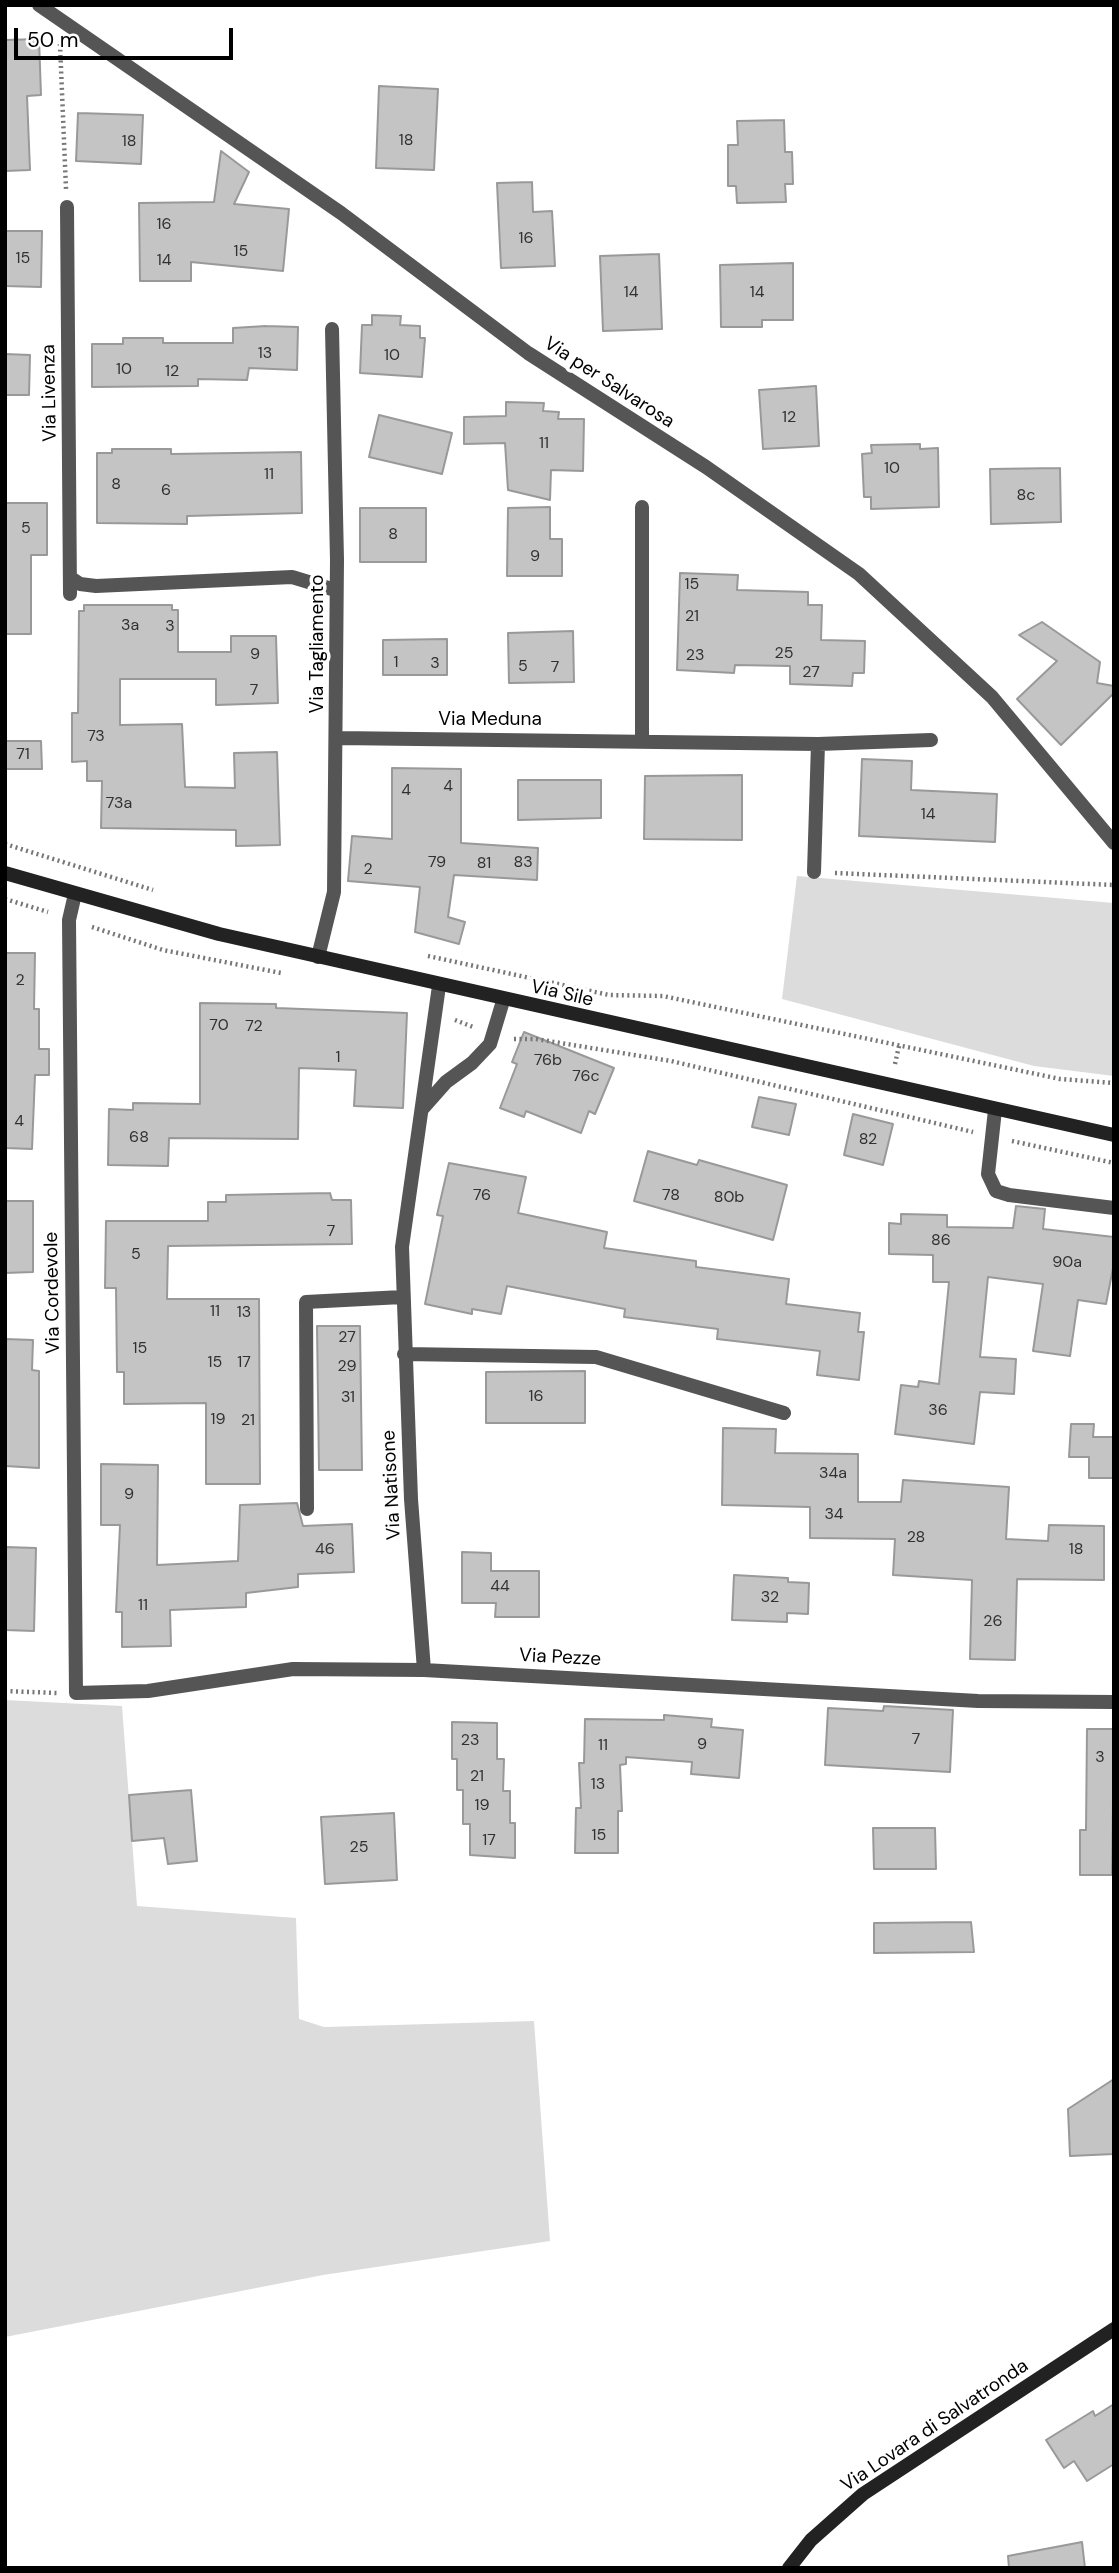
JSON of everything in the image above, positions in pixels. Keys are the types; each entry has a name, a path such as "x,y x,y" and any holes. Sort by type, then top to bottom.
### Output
{"street":[{"name":"Via per Salvarosa","path":"39,5 341,213 528,353 706,467 859,574 992,697 1114,843"},
{"name":"Via Livenza","path":"67,207 70,594"},
{"name":"Via Tagliamento","path":"318,957 334,892 337,738 332,329"},
{"path":"642,507 642,740"},
{"path":"71,578 80,584 96,586 292,577 335,590"},
{"name":"Via Meduna","path":"337,738 818,744 931,740"},
{"path":"814,872 818,744"},
{"name":"Via Sile","path":"5,873 163,920 439,986 1114,1135"},
{"name":"Via Cordevole","path":"75,894 69,920 76,1693"},
{"name":"Via Natisone","path":"424,1670 404,1354 403,1227 439,986"},
{"path":"421,1112 435,1092 472,1063 490,1044 503,1000"},
{"path":"995,1110 988,1174 996,1191 1009,1195 1114,1208"},
{"path":"307,1509 306,1302 402,1297"},
{"path":"404,1354 596,1357 784,1413"},
{"name":"Via Pezze","path":"76,1693 148,1691 293,1669 424,1670 978,1701 1114,1702"},
{"name":"Via Lovara di Salvatronda","path":"789,2568 811,2540 863,2494 1114,2329"}],"path":[{"path":"62,22 60,35 67,207"},
{"path":"5,844 155,891"},
{"path":"814,872 1114,884"},
{"path":"5,899 47,912"},
{"path":"92,928 163,950 278,972"},
{"path":"435,957 609,995 663,996 1060,1079 1114,1083"},
{"path":"451,1018 479,1030"},
{"path":"514,1039 536,1039 671,1061 966,1130"},
{"path":"893,1072 900,1045"},
{"path":"1006,1140 1114,1163"},
{"path":"5,1691 76,1693"}],"shaded area":[{"path":"797,876 1114,903 1114,1076 1034,1066 782,999"},
{"path":"5,1700 122,1706 137,1906 296,1918 299,2019 324,2027 534,2021 550,2241 323,2275 5,2337"}],"building":[{"path":"39,39 41,95 27,96 30,170 5,171 5,40"},
{"path":"379,86 438,89 434,170 376,168"},
{"path":"78,113 143,115 141,164 76,161"},
{"path":"784,120 785,152 792,152 793,184 785,184 786,202 737,203 736,186 728,186 728,145 738,145 737,121"},
{"path":"221,151 249,172 234,204 289,209 283,271 191,262 191,281 140,281 139,203 214,202"},
{"path":"532,182 533,212 552,211 555,266 501,268 497,183"},
{"path":"5,231 42,231 41,287 5,286"},
{"path":"659,254 662,329 603,331 600,256"},
{"path":"793,263 793,320 762,320 762,327 721,327 720,265"},
{"path":"372,315 401,316 400,325 420,326 420,338 425,338 422,377 360,373 362,325 372,325"},
{"path":"298,327 297,370 249,368 247,380 198,379 198,386 92,387 92,344 123,344 123,338 163,338 163,343 233,343 233,328"},
{"path":"5,354 30,355 29,395 5,395"},
{"path":"816,386 819,446 763,449 759,390"},
{"path":"506,402 544,403 543,411 559,412 558,419 584,419 583,471 551,470 550,500 508,490 505,443 464,444 464,417 506,416"},
{"path":"379,415 452,433 442,474 369,457"},
{"path":"920,444 920,449 938,448 939,507 871,509 871,497 864,497 862,454 872,453 871,445"},
{"path":"112,449 171,449 171,454 301,452 302,513 187,516 187,524 97,523 97,453 112,453"},
{"path":"1060,468 1061,522 991,524 990,469"},
{"path":"5,503 47,503 47,555 31,555 31,634 5,634"},
{"path":"550,507 550,539 562,539 562,576 507,576 508,508"},
{"path":"360,508 426,508 426,562 360,562"},
{"path":"680,573 738,575 737,590 808,592 808,605 822,605 821,640 865,641 864,673 853,673 852,686 790,684 790,666 735,665 734,673 677,670"},
{"path":"84,605 172,605 172,610 178,610 178,652 231,652 231,636 276,636 278,703 216,705 216,679 120,679 120,725 182,724 185,787 235,788 234,753 277,752 280,845 236,846 236,830 101,828 102,781 87,781 87,761 72,762 72,713 78,713 79,611 84,611"},
{"path":"1042,622 1100,662 1097,683 1114,686 1114,693 1061,745 1017,699 1057,661 1019,635"},
{"path":"573,631 574,682 509,683 508,633"},
{"path":"447,639 447,675 383,675 383,640"},
{"path":"5,741 41,741 42,769 5,769"},
{"path":"862,759 912,761 911,790 997,794 995,842 859,836"},
{"path":"392,768 461,769 461,843 538,848 537,880 454,875 448,917 465,922 459,944 415,932 420,887 348,881 352,836 392,839"},
{"path":"742,775 742,840 644,839 645,776"},
{"path":"518,780 601,780 601,818 518,820"},
{"path":"5,953 35,953 34,1009 39,1009 39,1049 49,1049 49,1075 35,1075 32,1149 5,1148"},
{"path":"200,1003 276,1004 276,1008 407,1013 403,1108 354,1106 356,1070 299,1068 298,1139 169,1138 168,1166 108,1165 109,1109 133,1110 133,1103 200,1104"},
{"path":"524,1032 614,1068 595,1114 589,1111 581,1133 526,1111 524,1117 500,1108 517,1064 512,1062"},
{"path":"759,1097 796,1104 789,1135 752,1127"},
{"path":"853,1114 893,1124 883,1165 844,1155"},
{"path":"648,1151 697,1165 699,1160 787,1185 773,1240 634,1201"},
{"path":"449,1163 526,1177 518,1213 607,1232 604,1248 696,1261 696,1267 789,1279 786,1304 860,1313 858,1332 864,1332 859,1380 817,1375 820,1351 717,1339 718,1329 624,1317 625,1309 507,1286 501,1314 472,1309 472,1314 425,1304 443,1216 437,1215"},
{"path":"330,1193 332,1200 351,1200 352,1244 168,1246 167,1299 259,1299 260,1484 206,1484 206,1403 124,1404 124,1372 117,1372 116,1288 105,1288 106,1221 208,1221 208,1202 226,1202 226,1195"},
{"path":"5,1201 33,1201 33,1272 5,1273"},
{"path":"1016,1206 1045,1209 1043,1229 1114,1237 1114,1263 1106,1304 1078,1300 1070,1356 1033,1351 1043,1284 988,1277 980,1357 1016,1359 1014,1394 980,1392 974,1444 895,1434 901,1385 918,1387 919,1381 939,1384 949,1282 933,1282 933,1255 889,1254 889,1223 901,1224 901,1214 947,1215 947,1227 1013,1228"},
{"path":"317,1326 360,1326 362,1470 319,1470"},
{"path":"5,1339 33,1340 32,1370 39,1371 39,1468 5,1466"},
{"path":"585,1371 585,1423 486,1423 486,1372"},
{"path":"1071,1424 1094,1424 1093,1437 1114,1437 1114,1478 1089,1478 1089,1457 1069,1457"},
{"path":"723,1428 776,1429 775,1453 858,1454 858,1502 901,1502 903,1480 1009,1487 1006,1539 1048,1541 1049,1525 1104,1526 1104,1580 1017,1579 1015,1660 970,1659 972,1580 893,1575 895,1539 810,1538 810,1507 722,1505"},
{"path":"101,1464 158,1465 157,1565 238,1561 240,1505 297,1503 303,1526 352,1524 354,1572 298,1574 298,1587 246,1593 246,1607 170,1610 171,1646 122,1647 122,1612 116,1612 120,1525 101,1525"},
{"path":"5,1547 36,1548 34,1631 5,1630"},
{"path":"462,1552 491,1553 491,1571 539,1571 539,1617 495,1617 496,1603 462,1603"},
{"path":"734,1575 788,1578 788,1582 809,1583 808,1614 787,1613 787,1622 732,1620"},
{"path":"884,1706 953,1710 950,1772 825,1765 828,1708 883,1711"},
{"path":"664,1715 712,1719 711,1727 743,1730 739,1778 691,1774 692,1762 626,1757 626,1764 620,1765 622,1811 618,1811 618,1853 575,1853 576,1808 581,1808 579,1763 584,1763 585,1719 664,1720"},
{"path":"452,1722 497,1723 497,1759 504,1759 503,1791 510,1791 510,1823 515,1823 515,1858 470,1855 470,1824 463,1824 463,1790 457,1790 457,1759 452,1759"},
{"path":"1087,1729 1114,1729 1112,1875 1080,1875 1080,1830 1086,1830"},
{"path":"191,1790 197,1861 168,1864 164,1838 132,1841 129,1795"},
{"path":"394,1813 397,1880 325,1884 321,1817"},
{"path":"873,1828 935,1828 936,1869 874,1869"},
{"path":"971,1922 974,1952 874,1953 874,1923"},
{"path":"1114,2079 1114,2154 1070,2156 1068,2109"},
{"path":"1114,2404 1114,2464 1087,2481 1074,2461 1064,2468 1046,2440 1093,2411 1095,2416"},
{"path":"1082,2542 1085,2568 1009,2568 1008,2556"}]}
